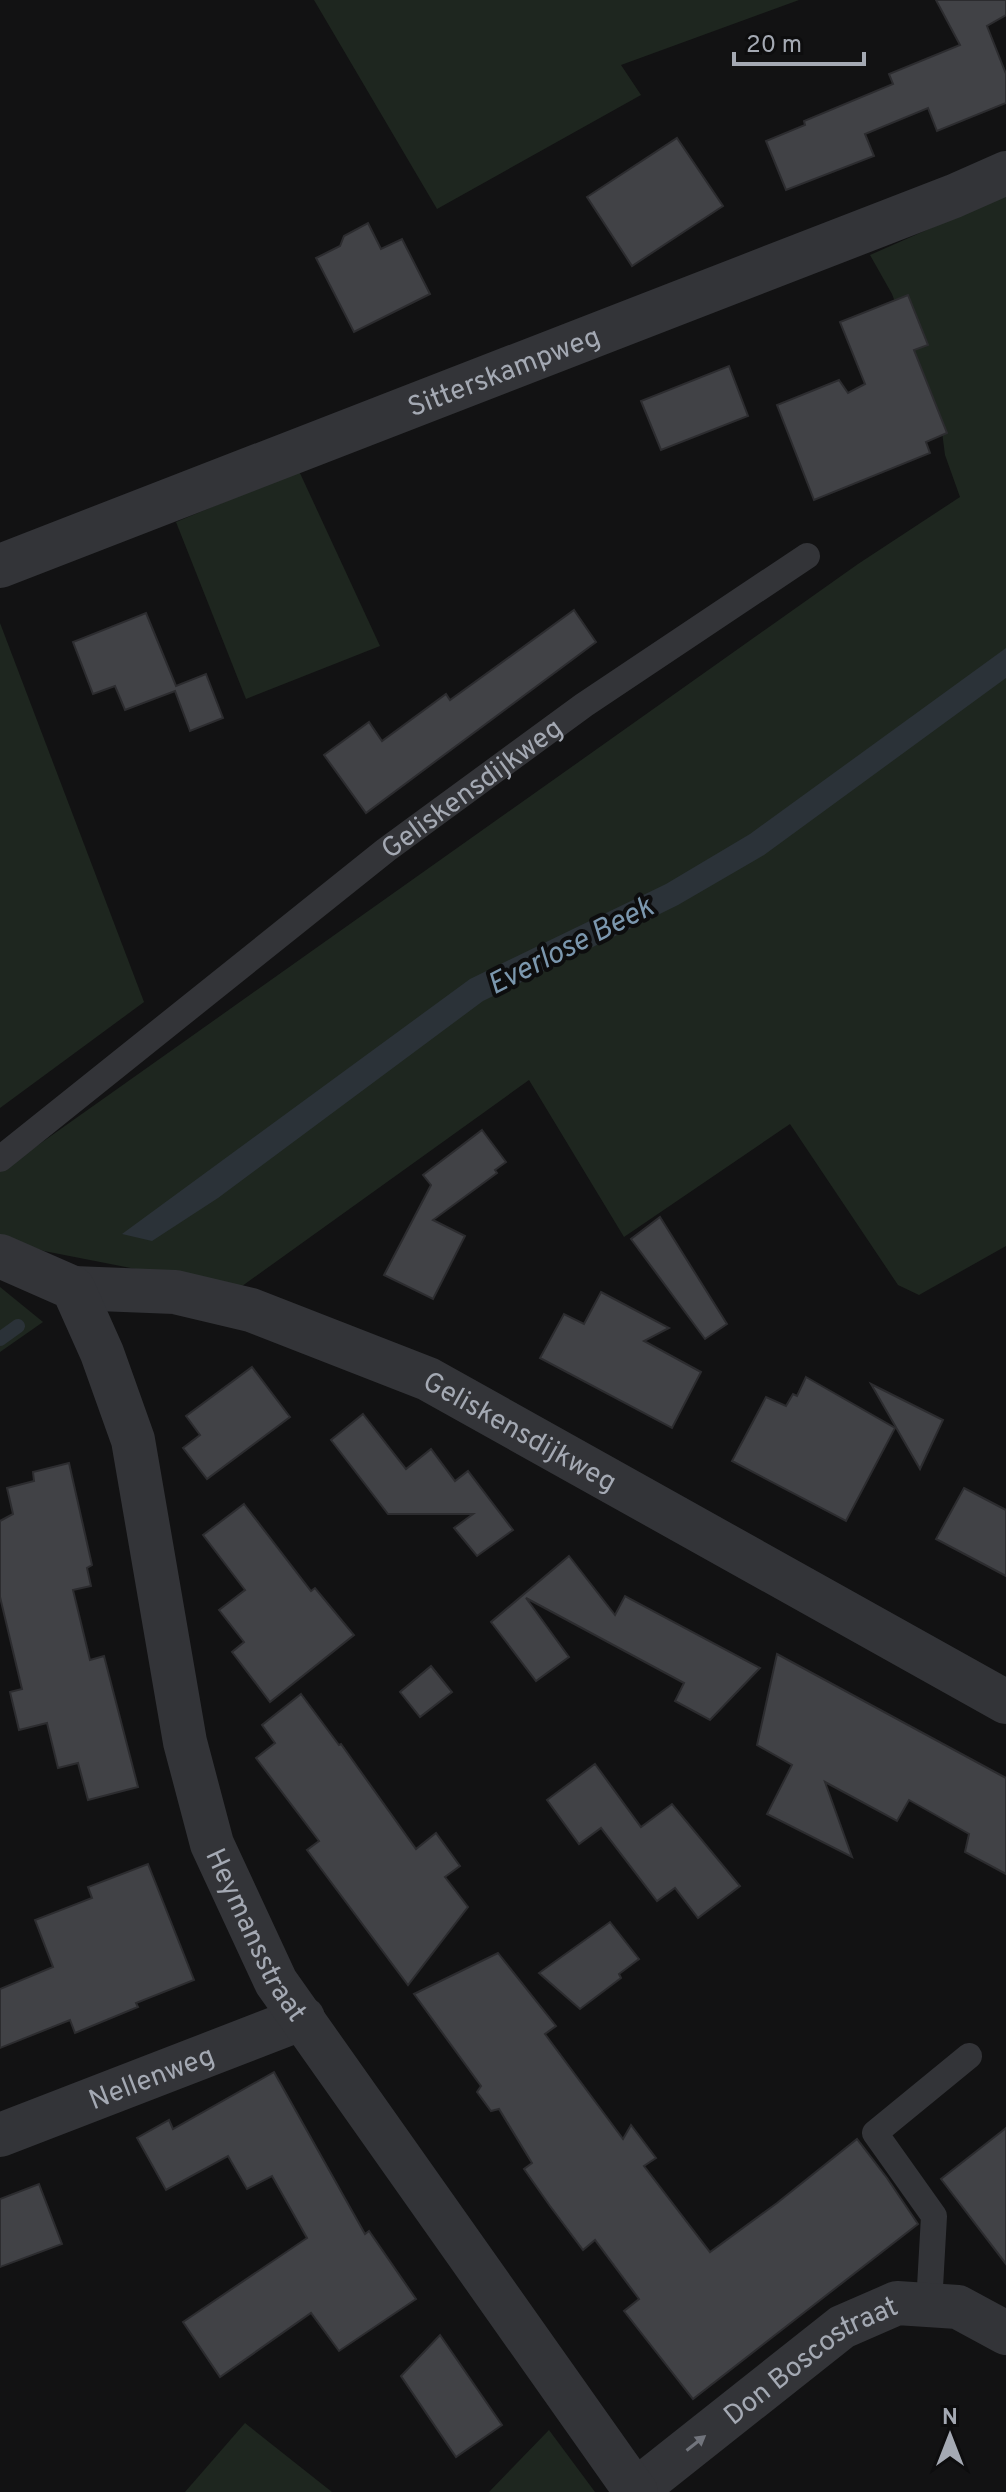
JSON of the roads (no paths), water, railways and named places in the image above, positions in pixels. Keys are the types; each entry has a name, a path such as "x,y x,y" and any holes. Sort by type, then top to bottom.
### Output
{"street":[{"name":"Sitterskampweg","path":"0,566 954,196 1006,173"},
{"name":"Geliskensdijkweg","path":"0,1256 73,1288 175,1292 251,1310 428,1379 1006,1702"},
{"name":"Heymansstraat","path":"73,1288 102,1353 133,1440 185,1742 212,1844 276,1982 636,2492"},
{"name":"Nellenweg","path":"0,2135 303,2018"},
{"name":"Don Boscostraat","path":"636,2492 842,2327 897,2303 958,2307 1006,2333"}],"lane":[{"name":"Geliskensdijkweg","path":"0,1159 386,850 584,705 807,556"},
{"path":"929,2305 934,2216 875,2133 969,2056"}],"water":[{"path":"1006,648 1006,678 764,855 678,905 483,1001 218,1198 152,1241 122,1234 470,979 666,884 750,834"}],"waterway":[{"name":"Everlose Beek","path":"0,1339 18,1326"}]}
